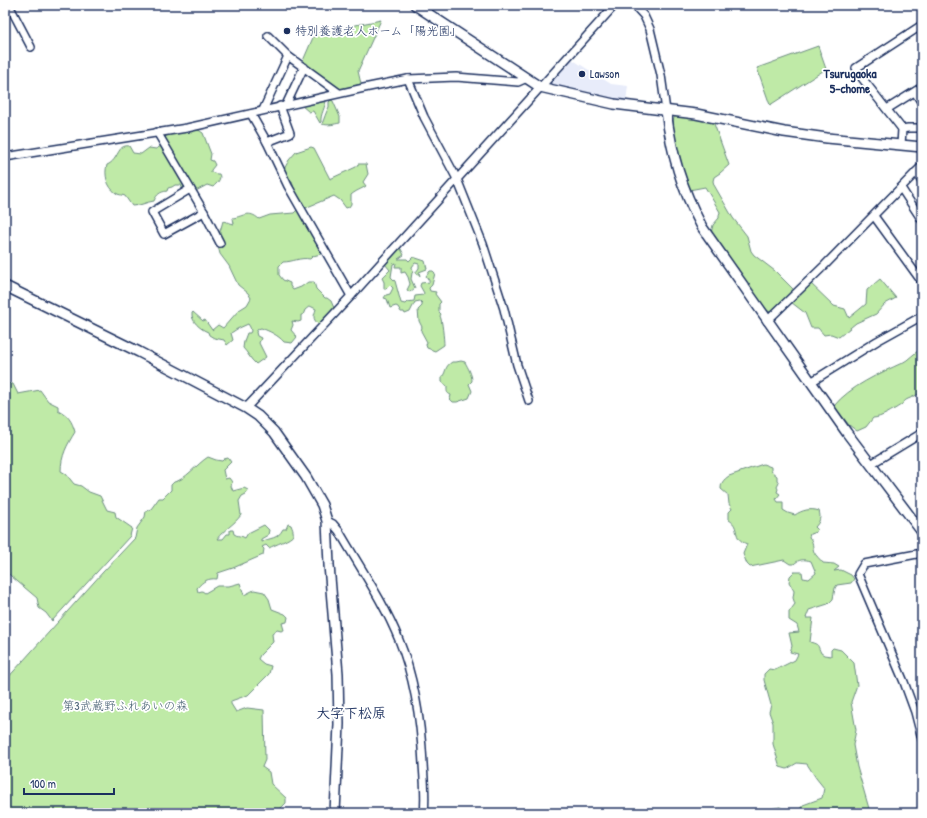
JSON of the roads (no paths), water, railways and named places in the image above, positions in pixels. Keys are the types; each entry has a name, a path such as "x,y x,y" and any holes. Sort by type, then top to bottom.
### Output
{"street":[{"path":"9,5 31,47"},
{"path":"415,5 540,87 614,104 696,114 784,132 827,138 922,147"},
{"path":"246,408 351,296 615,5"},
{"path":"634,5 647,22 659,67 670,139 677,166 685,192 702,227 810,382 922,532"},
{"path":"901,145 902,129 862,78 856,68 922,25"},
{"path":"268,36 288,56 339,93"},
{"path":"263,110 288,56"},
{"path":"267,142 290,133 283,106 304,67"},
{"path":"5,157 187,128 339,93 408,80 456,77 518,82 527,78"},
{"path":"408,80 424,117 457,179 483,244 504,309 517,365 529,400"},
{"path":"887,109 922,87"},
{"path":"915,92 922,103"},
{"path":"251,114 267,142 288,186 351,296"},
{"path":"902,129 922,128"},
{"path":"157,132 204,212 220,243"},
{"path":"767,321 874,216 922,166"},
{"path":"916,172 922,182"},
{"path":"901,188 922,220"},
{"path":"190,189 152,212 164,234 204,212"},
{"path":"874,216 922,282"},
{"path":"5,286 139,352 246,408 258,416 274,432 306,477 322,505 327,521 328,565 338,674 335,813"},
{"path":"810,382 877,341 922,316"},
{"path":"871,464 922,433"},
{"path":"327,521 333,524 339,531 378,598 399,639 406,659 419,714 425,792 424,813"},
{"path":"922,553 864,564 858,574 904,682 915,712 922,739"}],"place":[{"name":"特別養護老人ホーム「陽光園」","path":"287,31"},
{"name":"Lawson","path":"582,74"}],"district":[{"name":"Tsurugaoka 5-chome","path":"850,80"},
{"name":"大字下松原","path":"351,713"}],"park label":[{"name":"第3武蔵野ふれあいの森","path":"125,706"}]}
